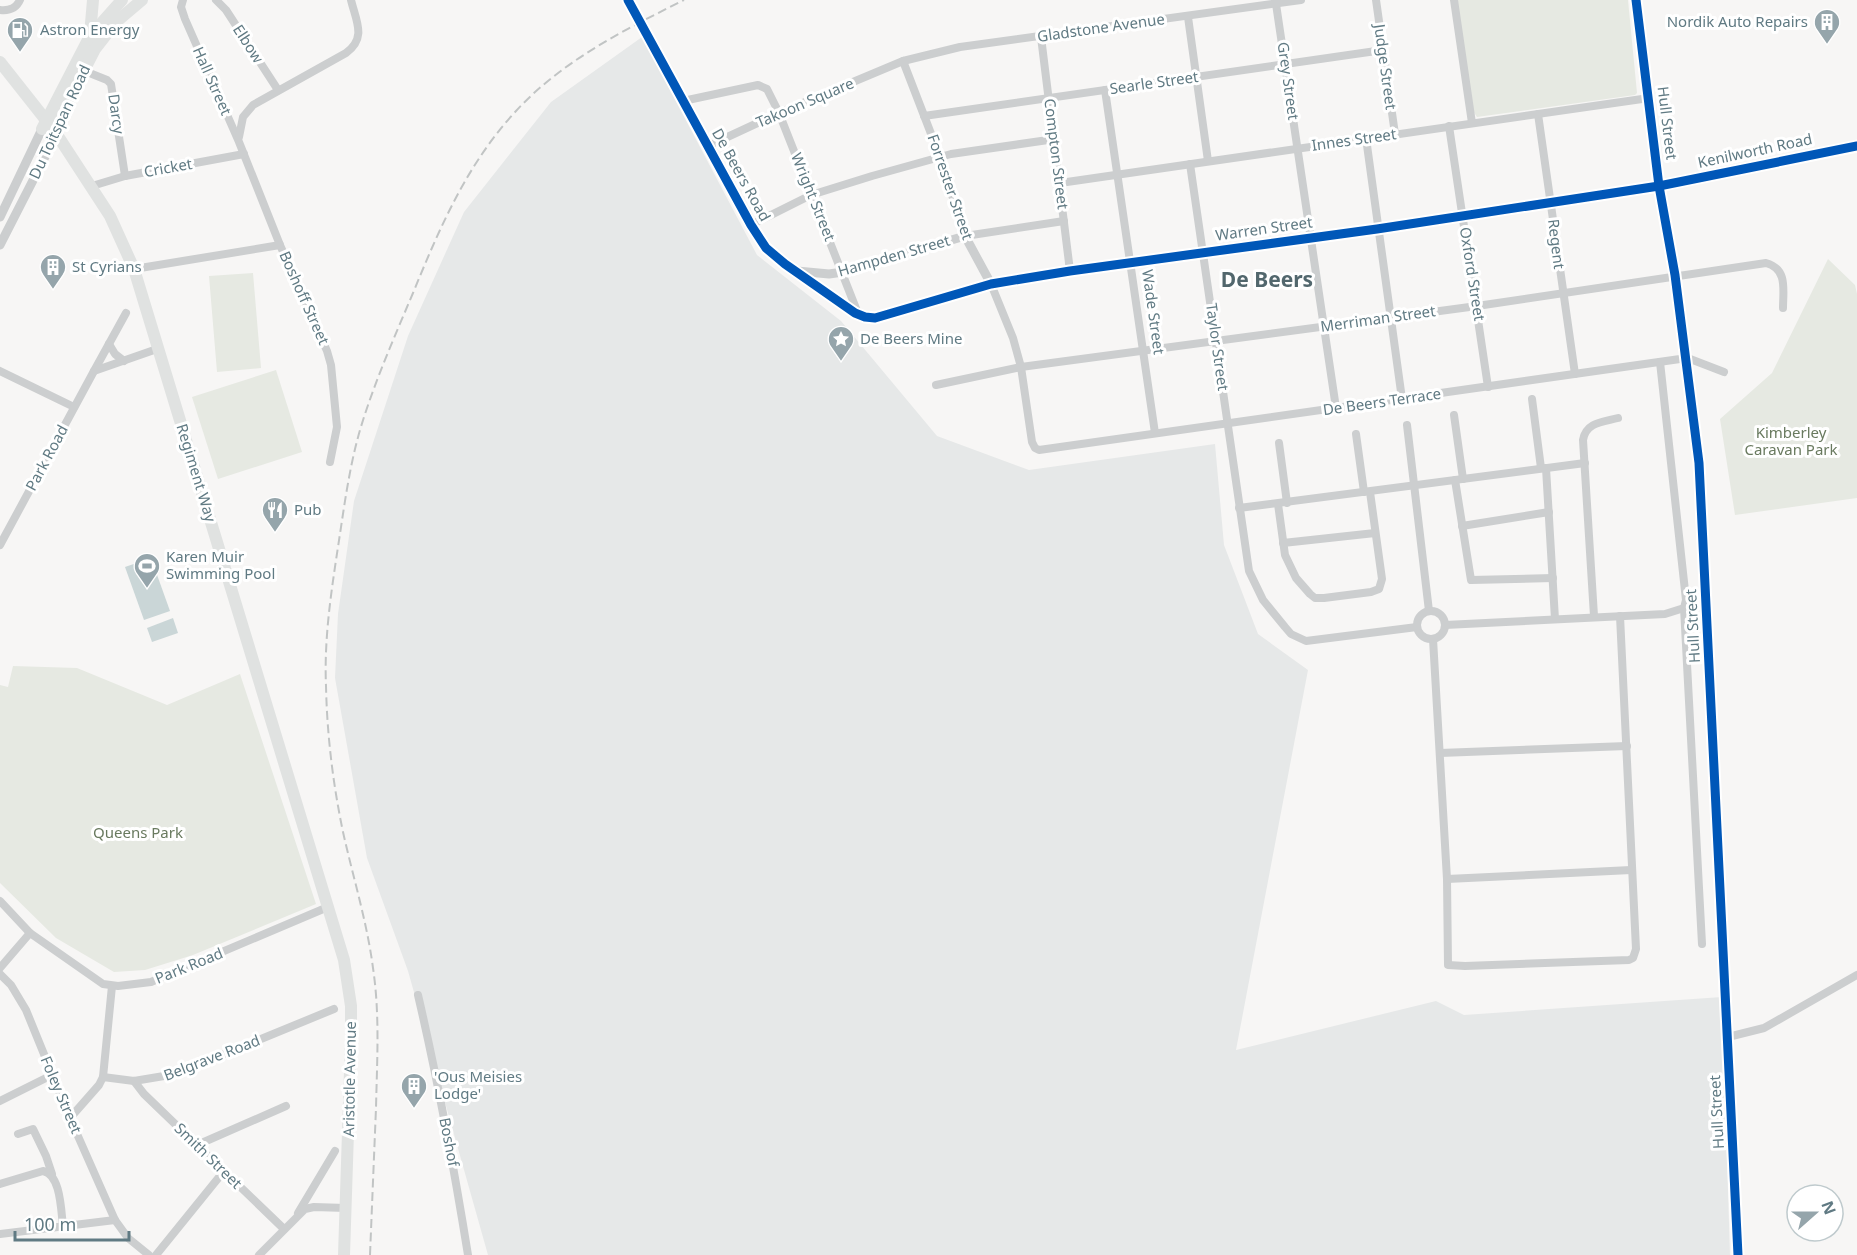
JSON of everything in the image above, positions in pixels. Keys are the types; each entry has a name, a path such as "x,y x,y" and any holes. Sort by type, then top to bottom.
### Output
{"main road":[{"path":"90,36 93,0"},
{"path":"121,7 142,0"},
{"name":"Du Toitspan Road","path":"48,130 90,36 121,7"},
{"name":"Du Toitspan Road","path":"48,130 121,7"},
{"name":"Regiment Way","path":"1,68 48,130 63,142 116,226 134,269 328,907"},
{"name":"Aristotle Avenue","path":"328,907 344,960 351,1006 344,1255"}],"street":[{"path":"0,10 8,11 15,8 20,0"},
{"name":"Hall Street","path":"183,0 181,7 185,20 239,142"},
{"name":"Elbow","path":"216,0 226,10 278,90"},
{"path":"239,142 240,127 246,111 253,105 353,47 359,37 351,0"},
{"name":"Gladstone Avenue","path":"903,61 946,49 1301,0"},
{"name":"Judge Street","path":"1376,0 1395,134"},
{"path":"1454,0 1472,123"},
{"name":"Hull Street","path":"1636,0 1659,186 1675,275 1699,463 1738,1255"},
{"name":"De Beers Road","path":"629,2 751,225 766,248 794,271 859,316 875,318"},
{"name":"Grey Street","path":"1276,4 1336,408"},
{"path":"1188,16 1208,161"},
{"name":"Compton Street","path":"1041,37 1070,271"},
{"name":"Searle Street","path":"924,116 1383,50"},
{"name":"Takoon Square","path":"708,146 779,113 903,61"},
{"name":"Forrester Street","path":"903,61 940,157 965,236 991,284 1006,319 1021,367 1032,442 1037,450"},
{"name":"Darcy","path":"82,70 107,80 111,84 125,176"},
{"name":"Wright Street","path":"683,101 758,85 767,89 779,113 859,316"},
{"name":"Wade Street","path":"1105,90 1155,433"},
{"name":"Innes Street","path":"1060,183 1649,98"},
{"name":"Regent","path":"1538,114 1575,374"},
{"name":"Oxford Street","path":"1449,126 1488,387"},
{"name":"Du Toitspan Road","path":"0,217 48,130"},
{"name":"Du Toitspan Road","path":"0,245 48,151 48,130"},
{"path":"1366,138 1402,399"},
{"path":"751,225 811,195 940,157 1055,139"},
{"name":"Boshoff Street","path":"239,142 331,365 337,427 330,462"},
{"name":"Kenilworth Road","path":"1659,186 1857,146"},
{"name":"Cricket","path":"92,186 125,176 244,154"},
{"name":"Taylor Street","path":"1190,164 1239,508 1249,571 1255,586 1263,600 1291,634 1306,641 1417,627"},
{"name":"Warren Street","path":"875,318 991,284 1659,186"},
{"name":"Hampden Street","path":"794,271 829,274 843,272 965,236 1064,221"},
{"path":"134,269 280,245"},
{"name":"Merriman Street","path":"936,384 1021,367 1477,306 1767,263 1780,270 1783,278 1783,308"},
{"name":"Park Road","path":"0,545 126,313"},
{"path":"109,344 115,354 124,361"},
{"path":"94,371 157,349"},
{"path":"1685,357 1724,372"},
{"name":"De Beers Terrace","path":"1037,450 1685,357"},
{"name":"Hull Street","path":"1444,625 1665,614 1684,609 1686,600 1660,362"},
{"path":"0,371 74,406"},
{"path":"1532,399 1549,512 1555,619"},
{"path":"1455,415 1461,526 1468,576 1472,581 1553,578"},
{"path":"1594,616 1583,440 1586,429 1618,418"},
{"path":"1407,425 1429,611"},
{"path":"1278,504 1285,555 1296,578 1310,594 1315,598 1324,598 1371,592 1378,589 1382,579 1356,434"},
{"path":"1279,443 1287,503"},
{"path":"1239,508 1585,463"},
{"path":"1461,526 1549,512"},
{"path":"1283,543 1375,533"},
{"path":"1684,609 1702,944"},
{"path":"1429,611 1442,616 1444,625 1442,633 1433,639 1423,637 1417,627 1418,618 1429,611"},
{"path":"1433,639 1447,879 1448,965 1629,960 1633,958 1636,949 1620,616"},
{"path":"1440,753 1627,746"},
{"path":"1447,879 1631,870"},
{"path":"0,901 30,933 103,984 112,986 103,1077 99,1085 70,1118"},
{"name":"Park Road","path":"112,986 151,982 328,907"},
{"path":"0,968 30,933"},
{"name":"Foley Street","path":"0,974 21,1000 115,1220 128,1238 149,1255"},
{"path":"1728,1037 1764,1028 1857,975"},
{"name":"Boshof","path":"418,995 457,1186 468,1255"},
{"name":"Belgrave Road","path":"103,1077 134,1081 182,1072 334,1009"},
{"path":"0,1101 52,1075"},
{"name":"Smith Street","path":"134,1081 144,1094 284,1229"},
{"path":"197,1145 286,1106"},
{"path":"18,1134 33,1129 56,1181 63,1226"},
{"path":"296,1217 335,1151"},
{"path":"0,1184 43,1171 52,1175"},
{"path":"156,1255 224,1171"},
{"path":"259,1255 296,1217 309,1208 346,1208"},
{"path":"0,1234 115,1220"}],"shaded area":[{"name":"De Beers Mine","path":"642,37 757,255 841,321 937,436 1029,470 1215,444 1224,545 1258,634 1308,670 1236,1050 1436,1001 1464,1015 1722,997 1730,1255 488,1255 408,971 367,858 335,678 338,614 354,501 408,336 464,212 551,102"},
{"name":"Karen Muir Swimming Pool","path":"151,558 170,611 144,620 125,567"},
{"path":"173,618 178,633 152,642 147,628"}],"green space":[{"path":"1457,0 1628,0 1637,93 1477,117 1473,111"},
{"name":"Kimberley Caravan Park","path":"1828,259 1855,285 1857,294 1857,498 1735,515 1720,419 1772,373"},
{"path":"253,273 261,368 217,372 209,276"},
{"path":"276,370 302,452 218,479 192,397"},
{"name":"Queens Park","path":"13,666 77,668 167,705 240,674 316,904 193,955 145,970 114,972 56,938 0,883 0,685 8,687"}],"railway":[{"path":"370,1255 378,1038 377,1003 367,934 333,778 326,668 327,633 333,582 356,444 378,378 434,244 469,174 499,131 534,93 574,62 617,35 684,0"}],"cycle path":[{"path":"628,0 751,225 766,248 855,313 865,317 875,318 991,284 1659,186 1857,146"},
{"path":"1636,0 1659,186 1675,275 1699,463 1738,1255"}],"place":[{"name":"Nordik Auto Repairs","path":"1827,45"},
{"name":"Astron Energy","path":"20,53"},
{"name":"St Cyrians","path":"53,290"},
{"name":"De Beers Mine","path":"841,362"},
{"name":"Pub","path":"275,533"},
{"name":"Karen Muir Swimming Pool","path":"147,589"},
{"name":"'Ous Meisies Lodge'","path":"414,1109"}],"district":[{"name":"De Beers","path":"1267,280"}]}
